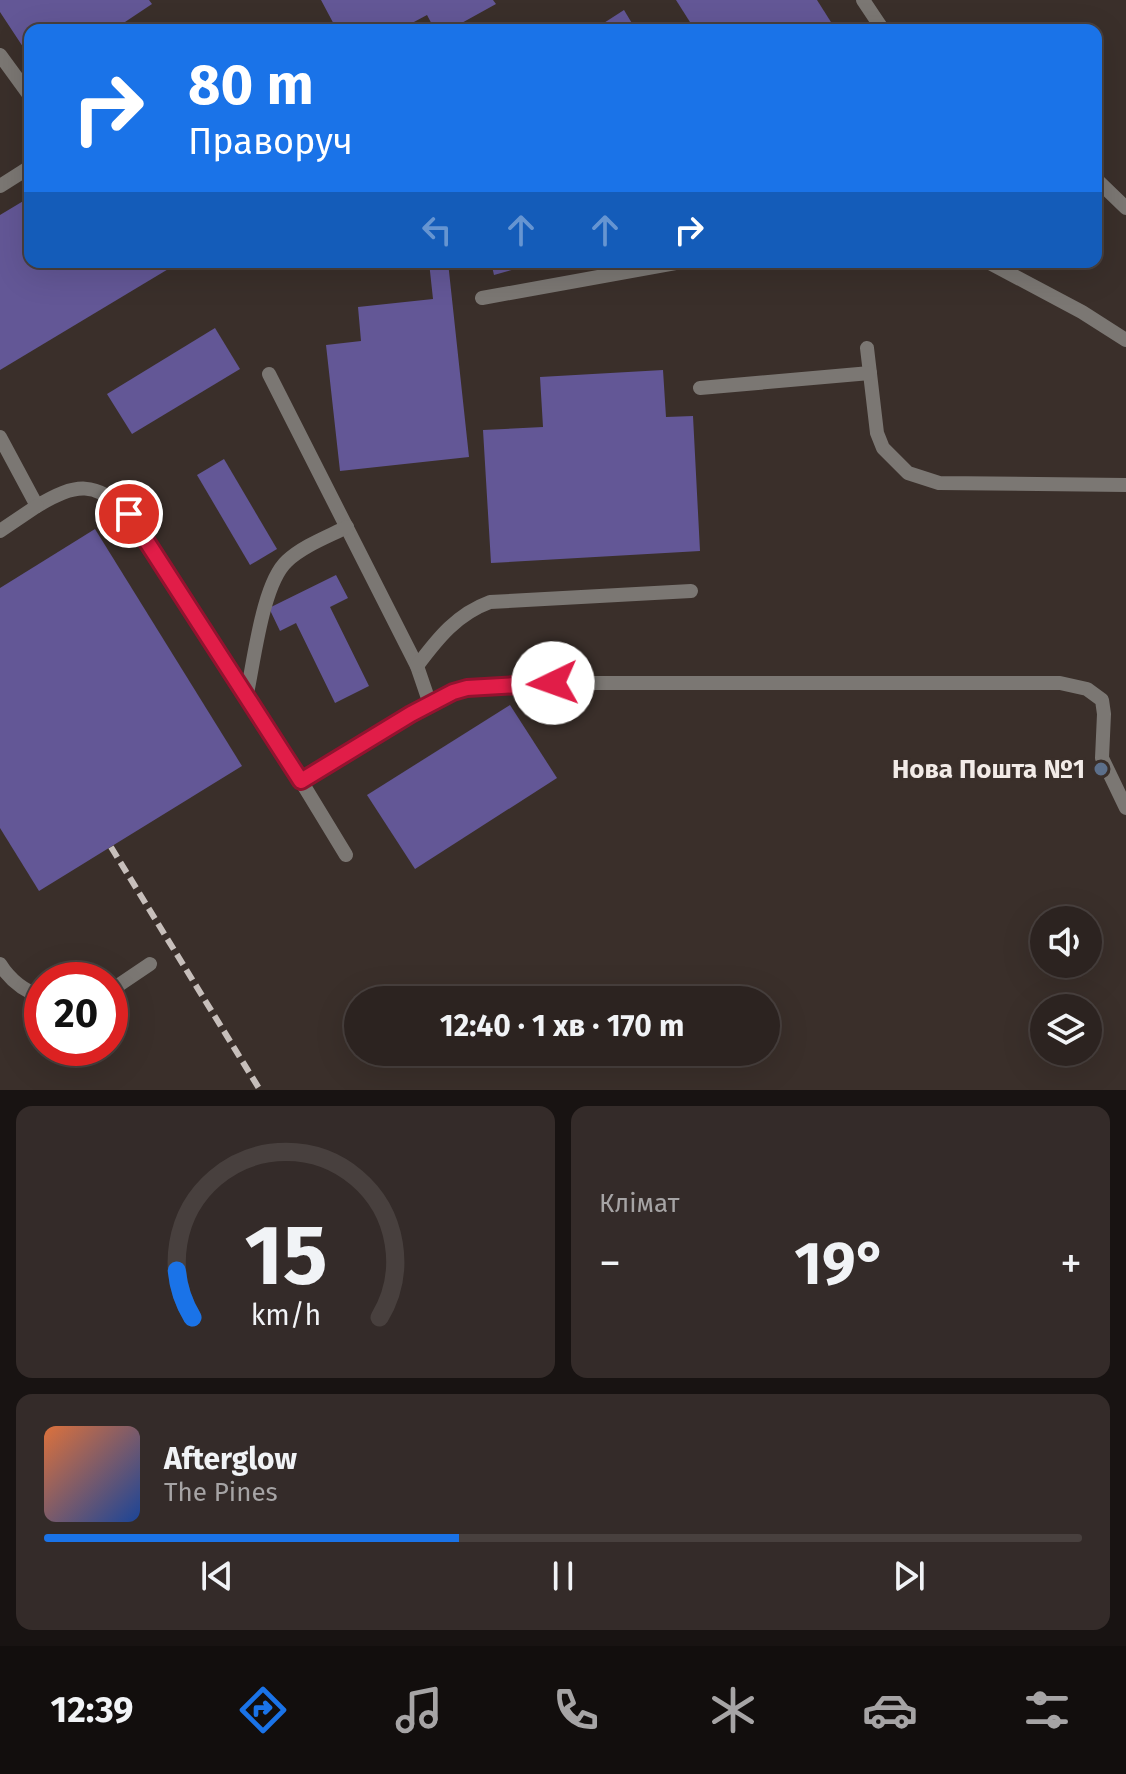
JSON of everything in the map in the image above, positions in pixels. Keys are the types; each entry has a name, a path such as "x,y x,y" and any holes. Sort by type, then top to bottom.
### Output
{"lane":[{"path":"863,0 879,24"},
{"path":"0,55 24,88"},
{"path":"0,186 24,171"},
{"path":"1102,185 1126,208"},
{"path":"482,298 648,268"},
{"path":"999,268 1082,312 1126,340"},
{"path":"867,348 877,433 883,448 908,473 939,483 1126,485"},
{"path":"700,388 870,373"},
{"path":"269,374 417,666 430,704"},
{"path":"0,437 37,506"},
{"path":"0,531 63,491 78,488 96,490 114,499 129,514 346,855"},
{"path":"246,698 270,585 277,573 295,554 347,527"},
{"path":"417,666 456,621 490,602 691,591"},
{"path":"301,781 430,704 467,688 553,683 1070,684 1087,689 1102,700 1102,758 1126,808"},
{"path":"0,964 7,975 24,989"},
{"path":"128,979 150,964"}],"building":[{"path":"0,0 149,0 152,4 122,24 24,24 24,48 0,12"},
{"path":"321,0 493,0 496,4 460,24 432,24 427,15 410,24 334,24"},
{"path":"676,0 817,0 832,24 691,24"},
{"path":"624,10 632,24 602,24"},
{"path":"24,201 24,268 170,268 0,370 0,215"},
{"path":"430,268 449,268 469,457 340,471 326,345 361,341 358,307 433,299"},
{"path":"492,268 519,268 494,275"},
{"path":"215,328 240,369 132,434 107,394"},
{"path":"663,370 666,417 693,416 700,551 491,563 483,430 543,427 540,377"},
{"path":"224,459 277,549 250,565 197,475"},
{"path":"95,529 242,766 39,891 0,828 0,588"},
{"path":"336,575 348,598 330,607 369,686 335,703 296,623 280,631 269,608"},
{"path":"510,705 557,778 415,869 367,795"}],"railway":[{"path":"111,847 260,1090"}],"place":[{"name":"Нова Пошта №1","path":"1101,769"}],"route":[{"path":"129,514 301,781 453,692 467,688 553,683"}]}
